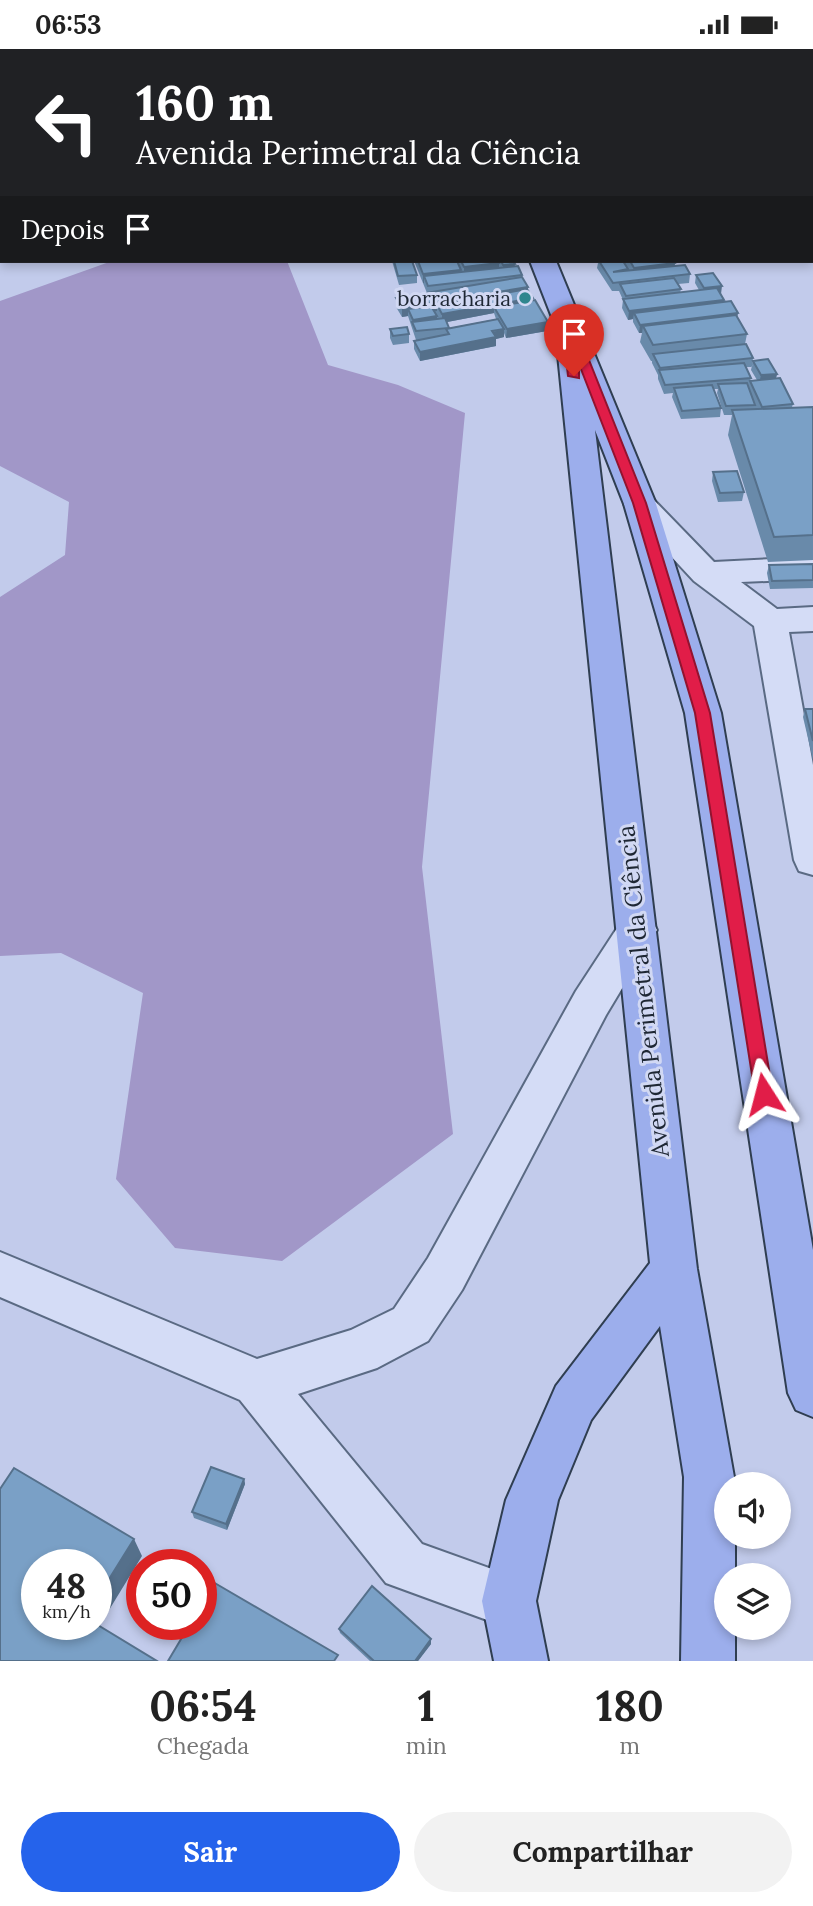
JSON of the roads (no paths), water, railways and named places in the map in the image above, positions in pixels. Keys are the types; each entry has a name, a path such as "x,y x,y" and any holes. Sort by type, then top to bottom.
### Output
{"main road":[{"name":"Avenida Perimetral da Ciência","path":"543,263 640,503 703,713 813,1393"},
{"name":"Avenida Perimetral da Ciência","path":"568,320 674,1269 709,1477 708,1661"},
{"path":"521,1661 509,1601 532,1500 573,1403 674,1269"}],"street":[{"path":"640,503 706,572 770,621 813,618"},
{"path":"706,572 813,568"},
{"path":"770,621 813,860"},
{"path":"257,1383 360,1351 411,1325 445,1274 591,1003 637,930"},
{"path":"0,1274 257,1383 405,1564 509,1601"}],"place":[{"name":"borracharia","path":"525,298"}]}
